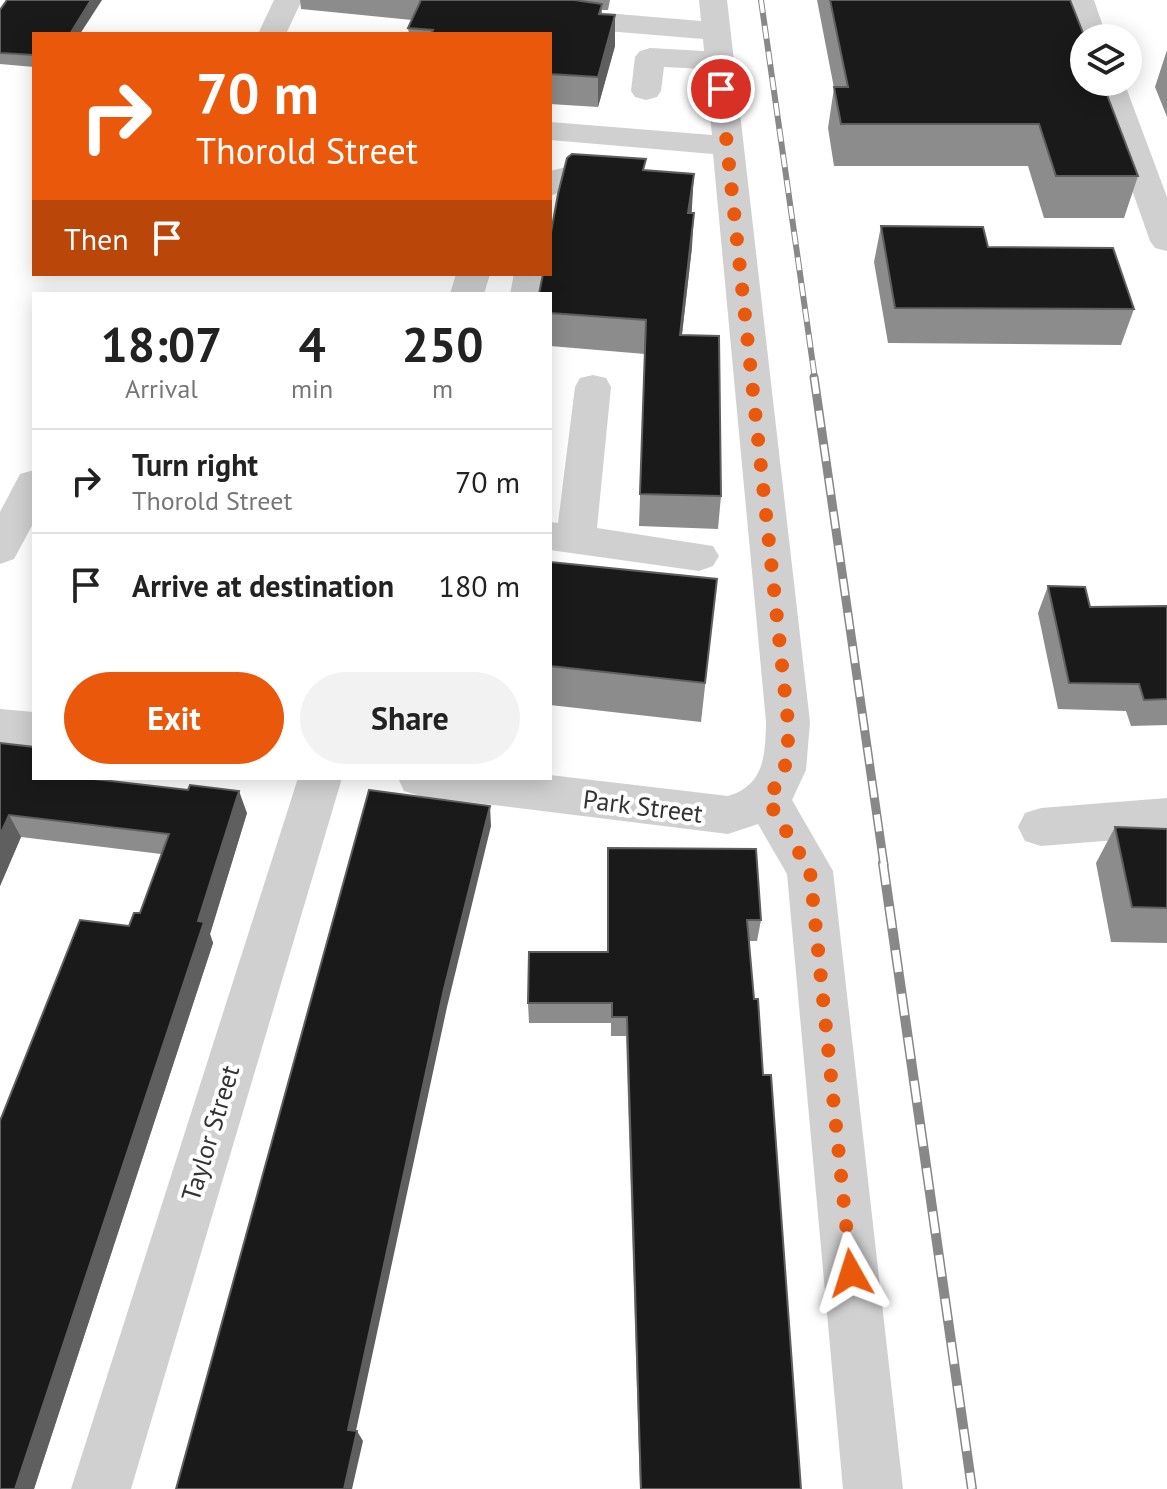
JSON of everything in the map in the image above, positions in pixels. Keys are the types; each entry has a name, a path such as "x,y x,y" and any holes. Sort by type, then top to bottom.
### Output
{"street":[{"path":"273,32 288,0"},
{"path":"1080,0 1088,24"},
{"path":"570,19 716,31"},
{"path":"646,91 650,57 716,31"},
{"path":"716,31 788,722 788,755 783,778 767,799 810,871 873,1489"},
{"path":"1116,96 1156,178 1167,241"},
{"path":"552,131 728,146"},
{"path":"552,184 557,178 569,174 647,180"},
{"path":"593,387 563,538 699,556"},
{"path":"0,549 32,488"},
{"path":"0,726 32,730"},
{"name":"Taylor Street","path":"101,1489 319,780"},
{"name":"Park Street","path":"436,780 716,815 750,810 767,799"},
{"path":"1041,827 1167,817"}],"building":[{"path":"7,0 91,0 71,32 32,32 32,55 0,53 0,10"},
{"path":"421,0 574,0 602,4 599,14 615,15 598,77 552,74 552,32 432,32 408,28"},
{"path":"830,0 1070,0 1079,24 1070,24 1070,96 1107,96 1138,176 1056,176 1039,124 841,124 834,87 848,87"},
{"path":"572,154 646,159 643,170 694,174 688,213 694,213 680,335 719,336 721,496 640,494 646,320 552,313 552,292 539,292 543,276 552,276 552,227 567,158"},
{"path":"881,226 983,227 988,247 1113,248 1134,309 895,308"},
{"path":"552,562 717,579 705,683 552,666"},
{"path":"1048,586 1085,587 1090,607 1167,606 1167,699 1144,700 1139,684 1069,683"},
{"path":"0,743 32,747 32,780 102,780 188,790 190,785 239,791 198,921 204,922 15,1489 0,1489 0,1121 80,920 129,926 134,913 140,913 169,834 9,815 0,835"},
{"path":"369,790 490,806 444,989 348,1430 357,1431 344,1489 176,1489"},
{"path":"1115,827 1167,829 1167,908 1132,907"},
{"path":"608,848 756,849 761,920 747,920 754,999 758,999 763,1075 771,1075 801,1489 641,1489 627,1017 612,1017 612,1003 528,1003 529,952 608,952"}],"railway":[{"path":"761,0 815,379"},
{"path":"814,377 884,865"},
{"path":"883,863 972,1489"}],"route":[{"path":"721,89 788,722 788,755 783,778 767,799 810,871 851,1273"}]}
